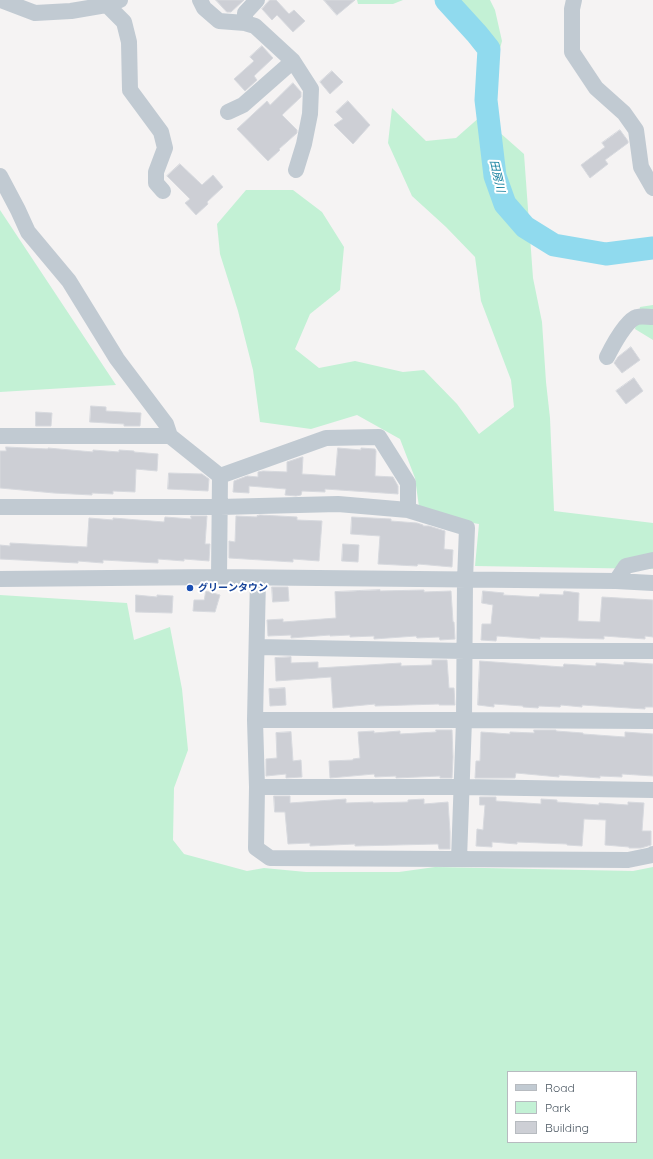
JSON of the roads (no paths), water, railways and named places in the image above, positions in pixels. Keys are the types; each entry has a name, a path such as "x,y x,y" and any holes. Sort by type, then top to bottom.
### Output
{"street":[{"path":"2,0 35,13 71,11 109,2 124,22 129,42 130,90 161,132 165,148 156,172 156,183 164,191"},
{"path":"200,0 204,8 218,22 245,23 255,26 293,61 311,89 310,114 304,144 296,170"},
{"path":"245,23 245,13 257,0"},
{"path":"574,0 572,9 572,52 596,88 624,113 636,130 642,167 653,188"},
{"path":"228,112 243,105 293,61"},
{"path":"0,176 28,232 69,281 118,359 166,424 170,436 220,476"},
{"path":"608,357 613,345 630,321 637,318 653,317"},
{"path":"0,436 170,436"},
{"path":"220,476 326,438 379,437 408,483 408,510"},
{"path":"219,578 220,476"},
{"path":"0,508 220,507 338,504 408,510 467,528 464,720 459,859"},
{"path":"616,581 626,566 653,560"},
{"path":"258,578 256,848 270,858 628,860 653,854"},
{"path":"0,579 258,578 616,581 653,583"},
{"path":"257,647 465,651 653,651"},
{"path":"256,720 653,721"},
{"path":"257,787 462,787 653,790"}],"waterway":[{"name":"田房川","path":"446,0 489,49 486,100 495,176 505,204 525,227 554,245 606,254 653,248"}],"place":[{"name":"グリーンタウン","path":"190,588"}]}
